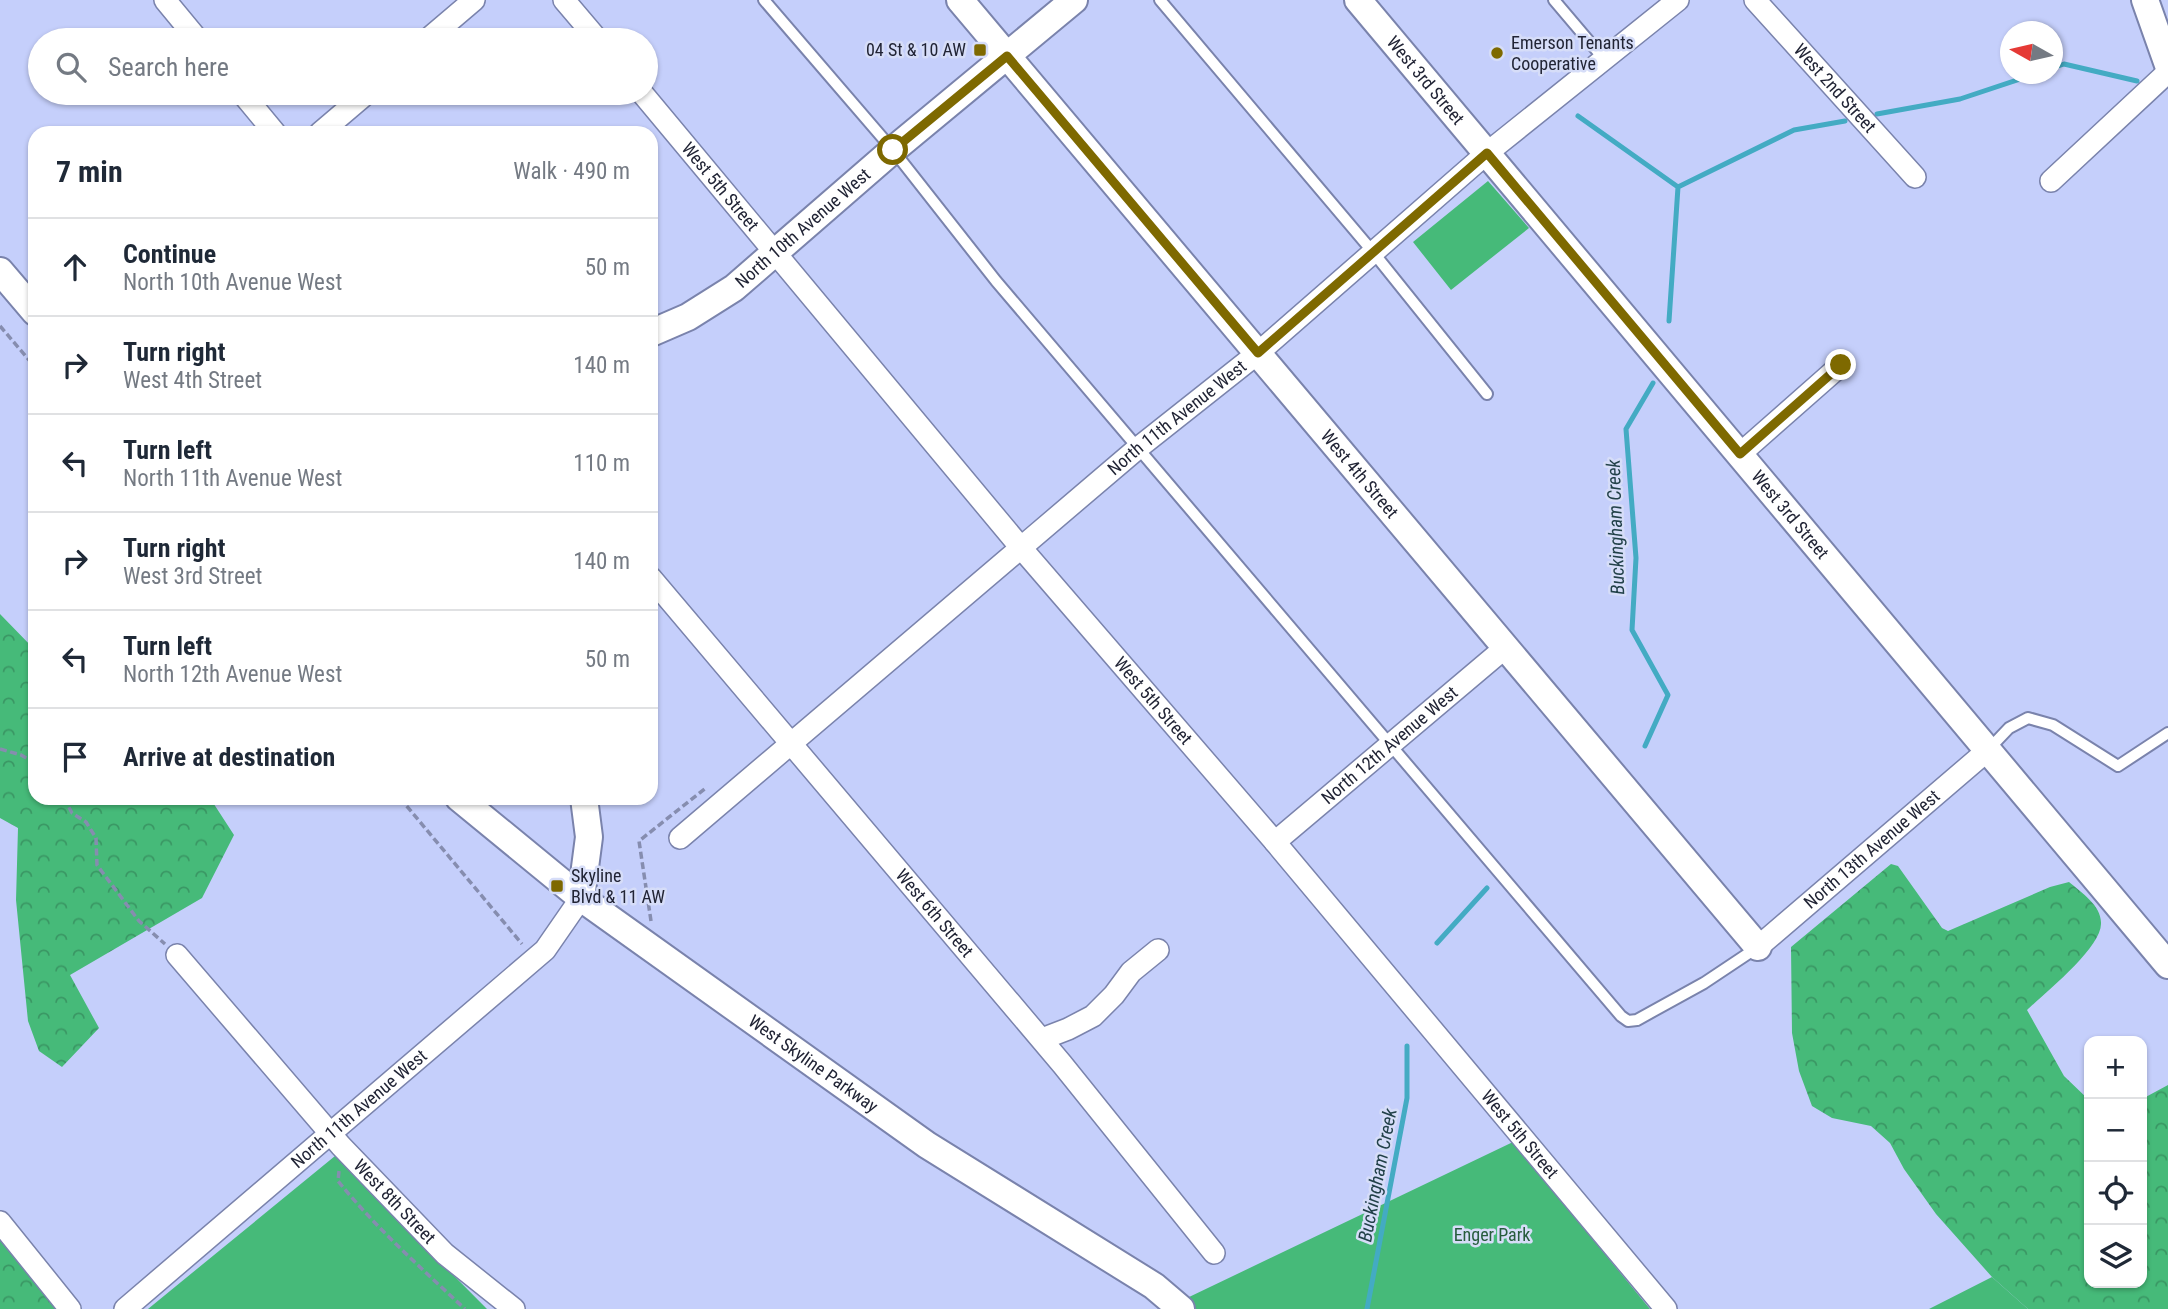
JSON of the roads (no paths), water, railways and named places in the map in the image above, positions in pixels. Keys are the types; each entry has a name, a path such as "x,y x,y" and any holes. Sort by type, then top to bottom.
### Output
{"street":[{"path":"165,0 188,28"},
{"path":"441,28 474,0"},
{"path":"564,0 588,28"},
{"name":"West 4th Street","path":"960,0 1758,947"},
{"name":"North 10th Avenue West","path":"658,330 688,317 722,295 775,253 893,150 1074,0"},
{"name":"West 3rd Street","path":"1358,0 2168,965"},
{"name":"North 11th Avenue West","path":"680,838 1138,449 1258,353 1487,153 1678,0"},
{"name":"West 2nd Street","path":"1755,0 1915,177"},
{"path":"2145,0 2168,65"},
{"path":"2051,181 2168,72"},
{"path":"252,105 269,126"},
{"path":"328,126 353,105"},
{"name":"West 5th Street","path":"652,105 1022,549 1275,842 1666,1309"},
{"path":"0,271 28,304"},
{"path":"1740,454 1841,365"},
{"name":"West 6th Street","path":"658,586 1041,1039 1214,1253"},
{"name":"North 12th Avenue West","path":"1275,842 1506,647"},
{"name":"North 13th Avenue West","path":"1758,947 1988,750"},
{"name":"West Skyline Parkway","path":"467,805 581,898 927,1145 1154,1286 1181,1309"},
{"path":"581,898 589,837 585,805"},
{"name":"North 11th Avenue West","path":"125,1309 335,1140 545,950 581,898"},
{"path":"1041,1039 1093,1016 1114,995 1131,972 1158,950"},
{"name":"West 8th Street","path":"177,955 335,1140 444,1254 514,1309"},
{"path":"0,1222 70,1309"}],"lane":[{"path":"764,0 893,150 996,281 1623,1019 1637,1020 1704,983 1758,947"},
{"path":"1160,0 1373,252 1487,394"},
{"path":"1554,0 1604,59"},
{"path":"1988,750 2009,728 2028,718 2039,719 2118,766 2168,733"}],"waterway":[{"name":"Buckingham Creek","path":"2063,64 2137,81"},
{"name":"Buckingham Creek","path":"1877,114 1960,99 2005,84"},
{"path":"1578,116 1678,187"},
{"name":"Buckingham Creek","path":"1669,321 1678,187 1794,130 1845,121"},
{"name":"Buckingham Creek","path":"1645,746 1668,695 1632,630 1636,558 1626,429 1653,383"},
{"name":"Buckingham Creek","path":"1437,943 1487,888"},
{"name":"Buckingham Creek","path":"1367,1309 1407,1098 1407,1046"}],"place":[{"name":"04 St & 10 AW","path":"980,50"},
{"name":"Emerson Tenants Cooperative","path":"1497,53"},
{"name":"Skyline Blvd & 11 AW","path":"557,886"}],"park label":[{"name":"Enger Park","path":"1492,1235"}]}
